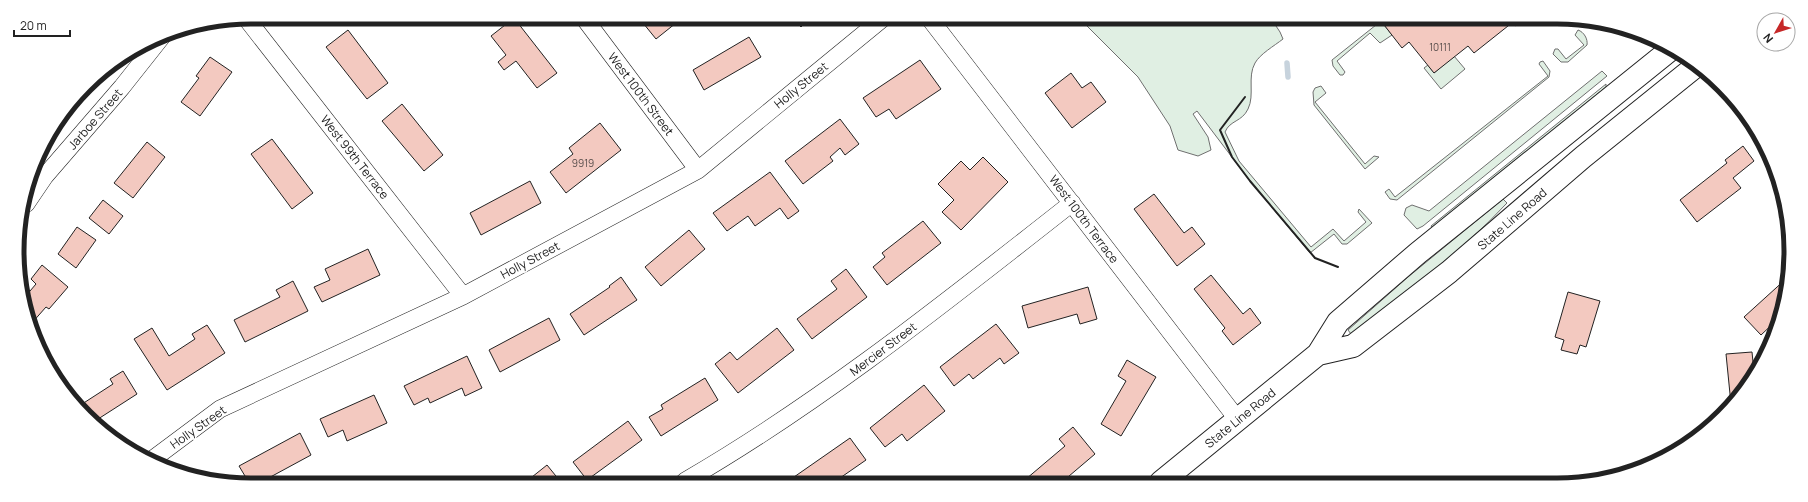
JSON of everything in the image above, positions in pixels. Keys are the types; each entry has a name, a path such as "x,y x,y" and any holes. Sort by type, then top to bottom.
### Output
{"main road":[{"name":"State Line Road","path":"1166,478 1318,354 1338,322 1413,258 1667,52"},
{"name":"State Line Road","path":"1318,354 1353,346 1449,272 1583,157 1692,69"}],"street":[{"name":"West 99th Terrace","path":"251,24 463,296"},
{"name":"West 100th Street","path":"588,24 698,170"},
{"name":"Holly Street","path":"156,457 220,409 463,296 698,170 876,24"},
{"name":"West 100th Terrace","path":"934,24 1238,420"},
{"name":"Jarboe Street","path":"31,197 45,176 122,87 155,45"},
{"name":"Mercier Street","path":"690,478 757,438 882,351 1072,203"}],"green space":[{"path":"1085,24 1275,24 1283,39 1264,53 1255,63 1252,74 1251,98 1248,109 1243,116 1227,128 1225,132 1239,161 1311,247 1333,229 1344,241 1366,222 1358,212 1359,209 1372,223 1347,244 1342,244 1334,234 1310,253 1250,181 1197,111 1193,114 1208,137 1211,150 1198,156 1178,150 1170,126 1138,77"},
{"path":"1377,24 1383,24 1392,35 1380,43 1370,33 1337,61 1345,72 1343,75 1340,75 1333,66 1332,60"},
{"path":"1578,30 1585,36 1587,45 1568,62 1561,62 1553,54 1555,49 1558,49 1566,59 1584,45 1575,35"},
{"path":"1454,56 1465,69 1441,89 1424,68 1428,65 1434,73"},
{"path":"1543,61 1550,71 1549,77 1397,200 1390,199 1385,192 1389,189 1395,197 1548,76 1539,64"},
{"path":"1602,71 1607,76 1423,226 1417,229 1404,215 1406,208 1412,205 1429,211"},
{"path":"1606,84 1606,87 1433,229 1431,226"},
{"path":"1321,86 1326,93 1315,102 1365,164 1374,156 1379,157 1365,169 1314,105 1313,92 1315,88"},
{"path":"1503,199 1507,203 1471,239 1432,272 1351,334 1348,330 1408,277"}],"building":[{"path":"506,24 519,24 557,73 537,88 516,61 504,70 498,62 506,55 491,36"},
{"path":"644,24 675,24 656,39"},
{"path":"1383,24 1510,24 1474,53 1468,46 1434,73 1409,42 1402,48"},
{"path":"348,30 388,83 367,99 326,47"},
{"path":"749,37 761,57 704,90 693,70"},
{"path":"210,57 232,72 200,116 181,102 199,78 196,76"},
{"path":"920,60 941,89 896,119 889,109 876,117 863,98"},
{"path":"1071,73 1082,88 1091,82 1106,102 1072,128 1045,93"},
{"path":"402,104 443,155 424,171 382,121"},
{"path":"840,119 859,144 845,155 840,148 830,157 833,161 803,184 785,161"},
{"path":"600,123 621,150 566,193 550,172 573,154 569,148"},
{"path":"272,139 313,193 292,209 251,154"},
{"path":"147,142 165,157 133,198 114,183"},
{"path":"1743,146 1754,161 1733,178 1741,188 1697,222 1680,200 1727,163 1725,160"},
{"path":"983,157 1008,182 961,230 942,212 954,200 938,184 961,161 970,170"},
{"path":"770,172 799,211 788,219 780,208 755,226 748,216 727,231 713,213"},
{"path":"530,181 541,203 481,235 470,213"},
{"path":"1154,194 1184,233 1192,227 1205,244 1177,266 1134,209"},
{"path":"103,200 123,216 109,234 89,218"},
{"path":"923,221 941,243 887,285 873,267 885,257 882,253"},
{"path":"77,227 96,240 76,268 58,254"},
{"path":"689,230 705,249 661,286 645,267"},
{"path":"368,249 380,275 322,302 314,287 330,280 325,269"},
{"path":"42,265 68,287 49,309 46,307 35,320 28,294 36,284 31,279"},
{"path":"846,269 867,297 812,339 797,319 837,289 831,281"},
{"path":"1211,275 1243,314 1250,308 1261,323 1233,345 1222,331 1225,328 1194,289"},
{"path":"621,277 637,300 584,335 570,314 610,287 609,286"},
{"path":"293,281 308,311 245,342 234,320 280,297 276,290"},
{"path":"1782,283 1772,325 1761,335 1744,317"},
{"path":"1088,287 1097,319 1080,324 1077,314 1028,328 1022,306"},
{"path":"1568,292 1600,301 1586,347 1580,345 1577,354 1561,350 1564,340 1555,337"},
{"path":"549,318 560,340 500,372 489,350"},
{"path":"996,324 1019,353 1004,364 1000,358 973,379 969,374 954,386 940,367"},
{"path":"207,325 225,353 167,390 134,339 152,328 169,356 195,339 192,334"},
{"path":"777,328 794,350 738,393 715,364 730,352 737,360"},
{"path":"1752,352 1753,365 1730,398 1726,354"},
{"path":"467,356 482,388 465,396 462,388 430,403 428,398 414,405 404,386"},
{"path":"1127,360 1156,377 1121,436 1101,424 1126,381 1118,376"},
{"path":"123,371 137,394 98,419 82,404 113,384 110,379"},
{"path":"705,378 718,400 661,436 649,417 663,409 661,405"},
{"path":"924,385 945,411 907,441 902,434 885,447 870,428"},
{"path":"374,395 387,423 347,441 343,430 328,437 320,419"},
{"path":"628,421 642,440 590,478 585,478 573,462"},
{"path":"1073,427 1095,454 1067,478 1027,478 1065,446 1059,439"},
{"path":"300,433 311,455 269,478 246,478 239,466"},
{"path":"850,438 866,460 840,478 794,477"},
{"path":"547,465 558,478 531,478"}],"waterway":[{"path":"1287,63 1288,77"}],"wall":[{"path":"1245,97 1220,130 1232,157 1250,181 1315,258 1338,267"}]}
